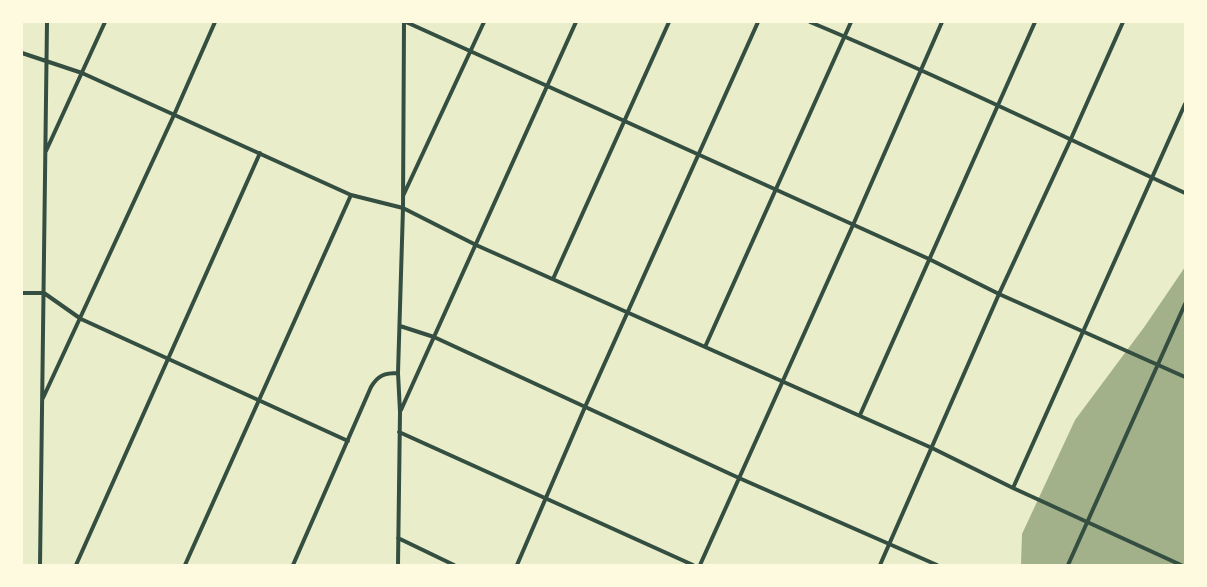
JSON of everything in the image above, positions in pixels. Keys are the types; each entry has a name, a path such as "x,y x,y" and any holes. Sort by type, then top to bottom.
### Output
{"street":[{"path":"40,565 47,22"},
{"path":"45,153 105,22"},
{"path":"42,400 81,319 215,22"},
{"path":"398,565 400,412 398,373 403,208 405,22 929,259 999,294 1185,377"},
{"path":"403,197 484,22"},
{"path":"400,412 576,22"},
{"path":"553,279 669,22"},
{"path":"517,565 585,407 758,22"},
{"path":"810,22 999,105 1070,141 1185,193"},
{"path":"705,347 852,22"},
{"path":"700,565 853,225 942,22"},
{"path":"860,415 1036,22"},
{"path":"880,565 999,294 1123,22"},
{"path":"22,53 82,73 351,195 403,208 476,245 782,382 860,415 932,448 1013,488 1182,565"},
{"path":"1013,488 1185,104"},
{"path":"76,565 260,153"},
{"path":"185,565 351,195"},
{"path":"22,293 44,293 81,319 348,441"},
{"path":"1068,565 1156,365 1185,304"},
{"path":"400,326 434,337 739,478 937,565"},
{"path":"293,565 375,379 381,375 398,373"},
{"path":"400,432 693,565"},
{"path":"398,538 454,565"}],"shaded area":[{"path":"1185,267 1185,565 1021,565 1022,534 1075,420 1145,326"}]}
